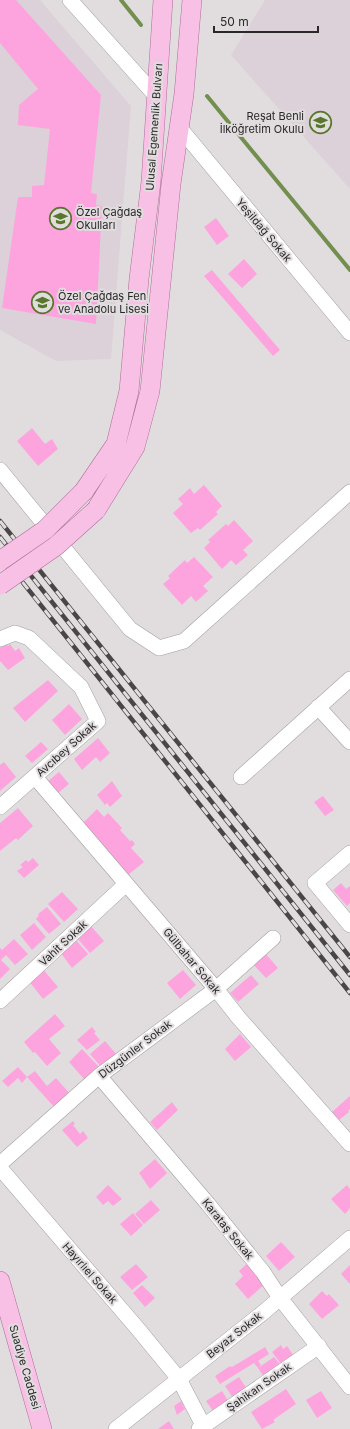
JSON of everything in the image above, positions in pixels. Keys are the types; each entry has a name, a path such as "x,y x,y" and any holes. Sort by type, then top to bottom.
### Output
{"main road":[{"name":"Ulusal Egemenlik Bulvarı","path":"0,561 45,530 84,492 116,444 129,391 139,279 150,182 163,0"},
{"name":"Ulusal Egemenlik Bulvarı","path":"0,585 56,546 96,510 135,447 150,391 171,184 184,94 192,0"},
{"name":"Suadiye Caddesi","path":"0,1281 42,1429"}],"street":[{"path":"70,0 156,96"},
{"name":"Yeşildağ Sokak","path":"179,126 350,333"},
{"path":"0,470 130,629 159,648 184,641 350,492"},
{"name":"Avcıbey Sokak","path":"0,639 15,633 30,638 81,687 98,721 0,807"},
{"path":"240,777 350,679"},
{"path":"318,707 350,742"},
{"name":"Gülbahar Sokak","path":"34,778 216,989 238,1018 350,1144"},
{"path":"350,853 316,883 350,925"},
{"name":"Vahit Sokak","path":"0,1001 126,884"},
{"name":"Düzgünler Sokak","path":"0,1164 99,1076 216,989 274,938"},
{"name":"Karataş Sokak","path":"99,1076 213,1210 263,1272 280,1298 350,1387"},
{"name":"Hayırlıel Sokak","path":"0,1168 179,1379 203,1428"},
{"name":"Beyaz Sokak","path":"116,1429 280,1298 350,1238"},
{"name":"Şahikan Sokak","path":"203,1428 319,1346"}],"shaded area":[{"name":"Özel Çağdaş Okulları","path":"0,0 40,0 131,106 111,359 56,361 0,330"},
{"name":"Reşat Benli İlköğretim Okulu","path":"265,0 350,0 350,189 231,55"}],"building":[{"name":"Özel Çağdaş Okulları","path":"0,0 16,0 101,95 91,193 97,194 96,205 102,206 96,324 2,308 18,197 32,197 32,186 44,185 50,129 18,125 19,105 38,89 0,43"},
{"path":"216,218 229,236 217,245 204,227"},
{"path":"244,259 257,274 242,288 228,274"},
{"path":"212,270 280,350 273,356 204,276"},
{"path":"32,428 45,444 52,439 58,449 38,466 17,441"},
{"path":"204,485 222,506 216,512 218,514 200,530 198,528 191,533 173,513 183,504 178,499 190,488 194,494"},
{"path":"234,520 253,541 243,550 248,555 236,565 231,560 222,569 204,548 210,542 208,540 226,524 228,526"},
{"path":"194,557 213,577 203,586 208,591 196,602 191,596 182,605 163,584 170,578 168,576 185,560 187,563"},
{"path":"3,640 8,646 10,644 15,651 19,648 25,658 8,670 0,661 0,642"},
{"path":"48,680 58,691 25,722 13,708"},
{"path":"69,704 82,719 65,735 52,720"},
{"path":"98,738 110,753 100,762 96,757 82,770 74,759"},
{"path":"41,742 48,749 32,763 25,756"},
{"path":"4,762 16,777 0,791 0,765"},
{"path":"59,772 69,784 57,794 47,782"},
{"path":"112,781 122,796 110,807 107,803 105,805 97,795"},
{"path":"323,796 334,810 325,816 314,802"},
{"path":"18,808 33,826 18,840 16,838 0,851 0,823"},
{"path":"97,809 104,817 108,813 122,828 120,830 130,841 132,840 135,844 131,848 144,862 128,875 83,823"},
{"path":"33,858 39,865 24,878 17,871 23,867 20,865 26,860 28,862"},
{"path":"341,883 346,889 350,886 350,903 347,906 333,890"},
{"path":"62,892 78,909 64,922 48,904"},
{"path":"47,907 61,924 49,934 36,919 39,915 38,914"},
{"path":"34,923 46,937 32,950 20,935"},
{"path":"90,925 104,941 90,953 76,937"},
{"path":"14,939 28,954 15,965 6,955 1,960 10,969 0,979 0,948 2,950"},
{"path":"75,939 88,954 72,968 60,952"},
{"path":"264,952 278,968 266,978 252,963"},
{"path":"42,968 58,987 43,999 28,980"},
{"path":"183,970 196,985 180,999 167,983"},
{"path":"251,975 259,984 238,1002 230,993"},
{"path":"55,1014 65,1026 49,1039 61,1053 47,1066 24,1042"},
{"path":"92,1027 96,1032 94,1033 100,1040 87,1050 77,1040"},
{"path":"240,1034 251,1047 235,1061 225,1049"},
{"path":"105,1041 117,1055 102,1068 90,1054"},
{"path":"82,1049 99,1067 84,1079 69,1062"},
{"path":"18,1067 27,1077 22,1083 18,1078 8,1087 2,1081"},
{"path":"35,1071 47,1086 56,1078 71,1095 56,1109 27,1077"},
{"path":"350,1096 349,1112 339,1120 332,1112"},
{"path":"172,1102 178,1110 157,1130 150,1122"},
{"path":"73,1121 75,1124 73,1125 80,1134 83,1131 88,1138 77,1147 62,1130"},
{"path":"155,1159 167,1173 150,1189 139,1173"},
{"path":"108,1185 122,1199 113,1206 108,1201 103,1205 96,1197"},
{"path":"347,1185 350,1189 350,1208 345,1214 331,1199"},
{"path":"151,1200 160,1210 144,1224 135,1214"},
{"path":"133,1213 143,1225 131,1236 120,1224"},
{"path":"281,1242 295,1257 279,1271 266,1256"},
{"path":"250,1261 255,1267 252,1270 264,1285 248,1299 235,1284 243,1276 239,1271"},
{"path":"136,1264 148,1277 132,1290 120,1277"},
{"path":"350,1265 350,1284 341,1274"},
{"path":"142,1285 155,1298 145,1307 133,1293"},
{"path":"322,1291 327,1296 329,1294 339,1305 322,1319 309,1304"},
{"path":"281,1345 283,1349 287,1346 296,1359 284,1368 272,1352"},
{"path":"265,1347 269,1354 258,1361 261,1365 258,1368 254,1363 220,1384 215,1376"},
{"path":"274,1357 283,1368 266,1380 258,1368"},
{"path":"239,1377 249,1392 235,1401 225,1386"},
{"path":"286,1389 296,1404 273,1420 275,1422 262,1429 251,1412"},
{"path":"222,1391 230,1404 215,1414 206,1401"},
{"path":"321,1391 332,1408 317,1418 306,1400"},
{"path":"181,1401 185,1409 177,1415 174,1406"},
{"path":"169,1421 174,1429 158,1429"}],"waterway":[{"path":"121,0 141,25"},
{"path":"207,96 350,270"}],"railway":[{"path":"0,521 350,957"},
{"path":"0,537 350,975"},
{"path":"0,554 350,993"}],"place":[{"name":"Reşat Benli İlköğretim Okulu","path":"320,122"},
{"name":"Özel Çağdaş Okulları","path":"61,218"},
{"name":"Özel Çağdaş Fen ve Anadolu Lisesi","path":"42,302"}]}
